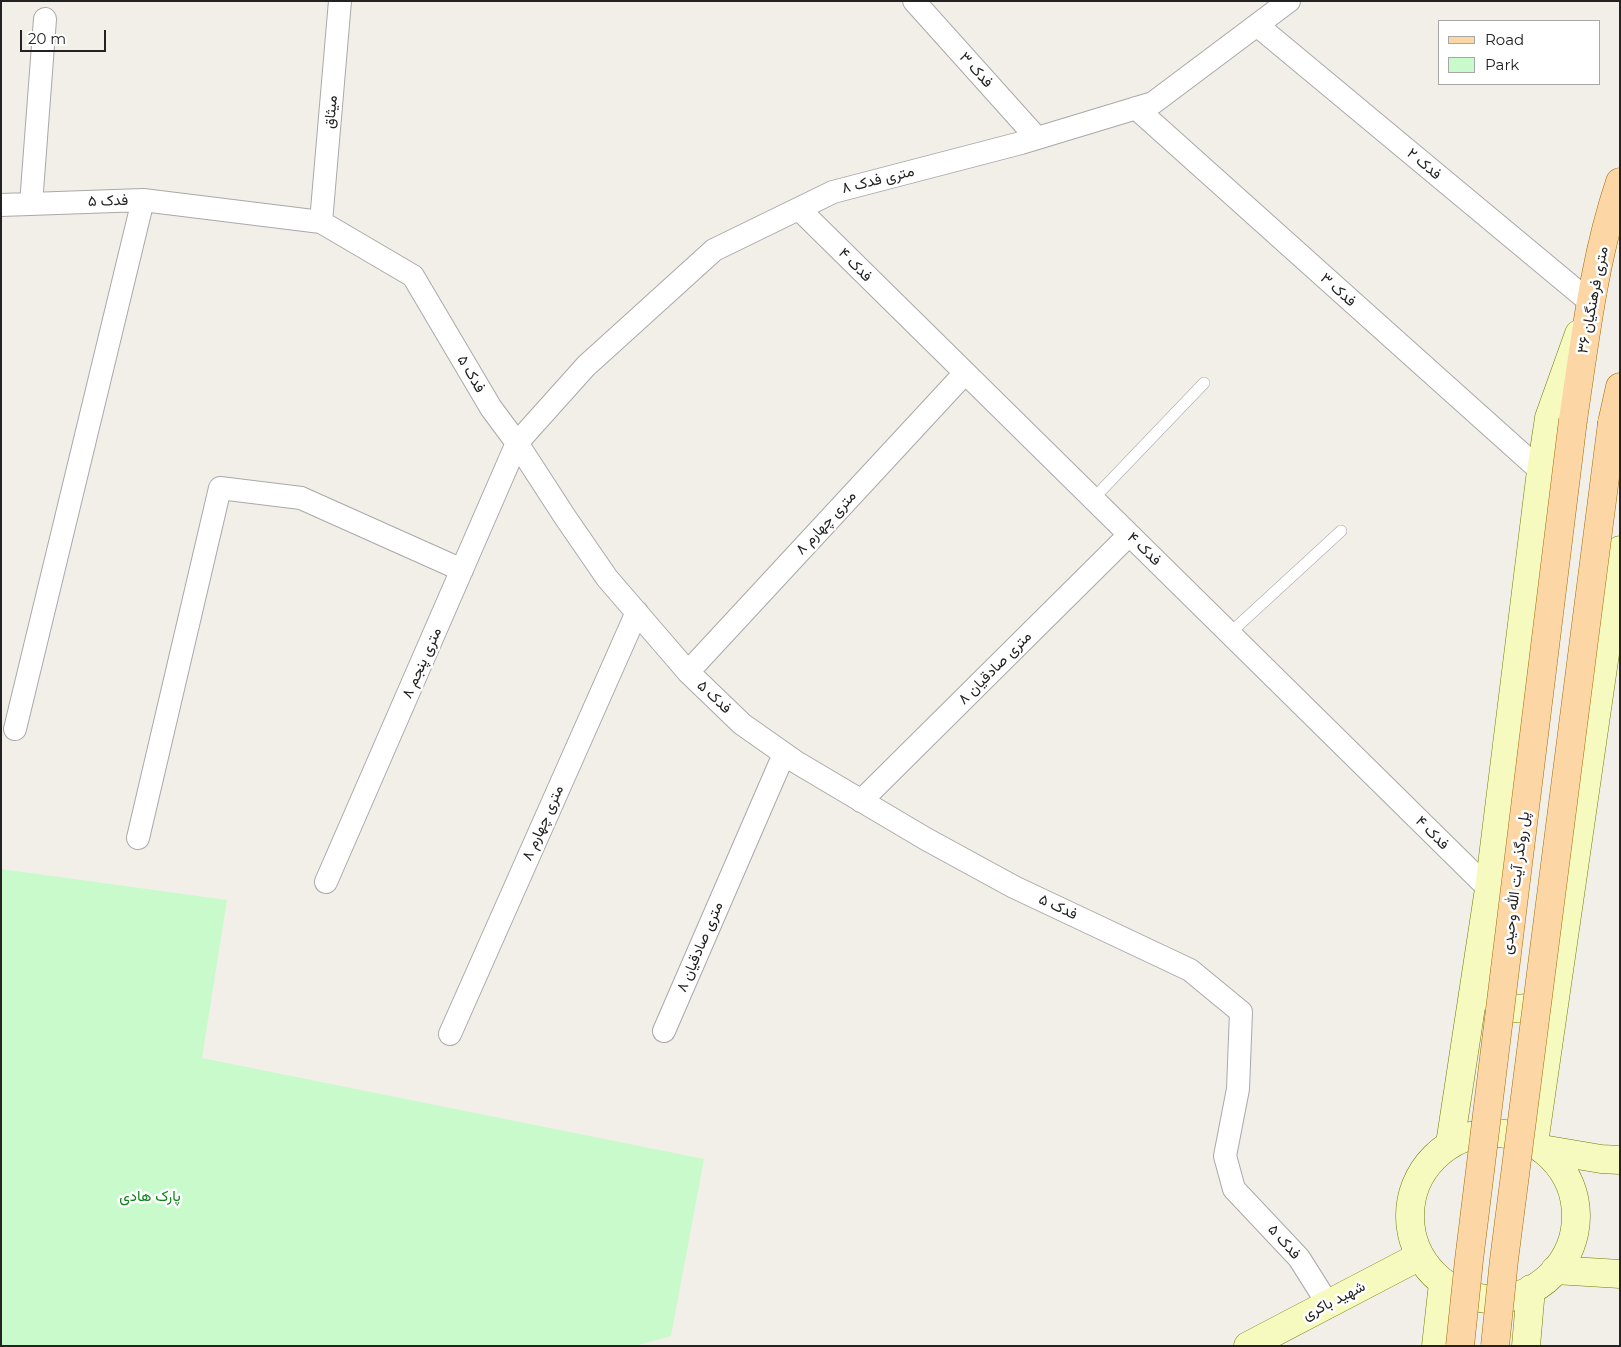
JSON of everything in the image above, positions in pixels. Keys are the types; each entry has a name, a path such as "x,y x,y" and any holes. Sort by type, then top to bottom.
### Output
{"main road":[{"name":"۳۶ متری فرهنگیان","path":"1573,420 1590,302 1620,182"},
{"path":"1450,1144 1489,889 1540,471 1549,418 1590,302"},
{"path":"1495,1346 1504,1260 1612,423 1620,387"},
{"name":"پل روگذر آیت الله وحیدی","path":"1460,1346 1573,420"},
{"path":"1538,1146 1554,1000 1620,550"},
{"path":"1475,975 1485,991 1499,1003 1518,1009 1536,1008 1554,1000"},
{"path":"1538,1146 1556,1162 1567,1178 1574,1197 1576,1216 1573,1236 1566,1254 1555,1270 1544,1281 1531,1289 1517,1295 1502,1298 1486,1299 1471,1296 1443,1282 1430,1271 1420,1256 1411,1232 1410,1207 1416,1182 1430,1160 1450,1144 1466,1136 1501,1132 1518,1136 1538,1146 1601,1159 1620,1160"},
{"name":"شهید باکری","path":"1248,1346 1420,1256"},
{"path":"1555,1270 1620,1274"},
{"path":"1436,1346 1443,1282"},
{"path":"1526,1346 1531,1289"}],"street":[{"name":"میثاق","path":"321,222 340,1"},
{"name":"فدک ۳","path":"914,1 1038,138"},
{"name":"۸ متری فدک","path":"518,444 586,366 714,250 833,192 1038,138 1153,103 1289,1"},
{"path":"31,204 45,19"},
{"name":"فدک ۲","path":"1258,26 1590,302"},
{"name":"فدک ۳","path":"1136,108 1540,471"},
{"name":"فدک ۵","path":"1,205 143,200 321,222 413,276 491,408 518,444 607,578 688,672 742,724 784,754 926,839 1014,887 1190,970 1241,1012 1238,1089 1225,1156 1234,1189 1300,1258 1328,1304"},
{"path":"14,729 143,200"},
{"name":"فدک ۴","path":"799,209 1489,889"},
{"name":"۸ متری چهارم","path":"688,672 965,373"},
{"name":"۸ متری پنجم","path":"326,882 518,444"},
{"path":"138,838 220,488 300,498 462,570"},
{"name":"۸ متری صادقیان","path":"862,801 1129,535"},
{"name":"۸ متری چهارم","path":"450,1034 637,612"},
{"name":"۸ متری صادقیان","path":"664,1031 784,754"}],"lane":[{"path":"1093,498 1204,383"},
{"path":"1230,634 1341,530"}],"green space":[{"name":"پارک هادی","path":"1,869 227,900 202,1058 704,1159 671,1336 635,1346 1,1346"}]}
